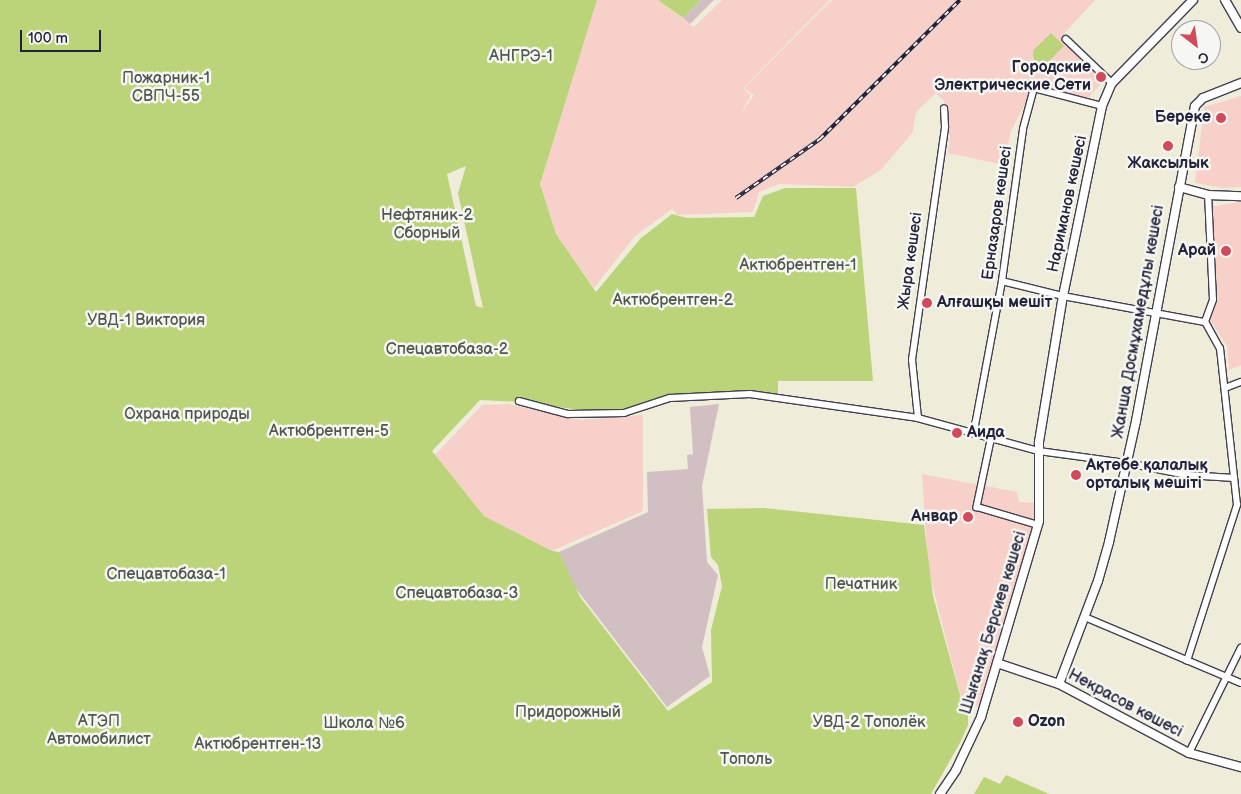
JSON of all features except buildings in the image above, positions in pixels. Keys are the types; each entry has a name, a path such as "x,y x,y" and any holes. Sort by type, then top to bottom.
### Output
{"street":[{"path":"1066,39 1112,83 1193,0"},
{"path":"1226,0 1241,28"},
{"name":"Жанша Досмұхамедұлы көшесі","path":"1059,684 1085,617 1107,550 1127,462 1194,106 1203,98 1241,82"},
{"name":"Нариманов көшесі","path":"1040,451 1063,296 1102,106 1112,83"},
{"name":"Ерназаров көшесі","path":"974,431 1002,281 1023,129 1034,88 1102,106"},
{"name":"Жыра көшесі","path":"918,418 912,360 945,127 944,109"},
{"path":"1179,187 1208,195 1241,196"},
{"path":"1204,322 1213,300 1208,195"},
{"path":"1002,281 1063,296 1204,322"},
{"path":"1186,661 1237,505 1220,349 1204,322"},
{"path":"1225,388 1241,382"},
{"path":"519,401 568,414 624,413 670,398 750,394 918,418 974,431 1040,451 1127,462 1187,475 1234,478"},
{"path":"992,436 977,507 1038,525"},
{"name":"Шығанақ Берсиев көшесі","path":"940,794 972,738 997,663 1038,525 1040,451"},
{"path":"1085,617 1227,680 1241,683"},
{"path":"1189,752 1227,680 1241,648"},
{"name":"Некрасов көшесі","path":"997,663 1059,684 1189,752 1241,767"}],"shaded area":[{"path":"597,0 658,0 694,27 722,0 830,0 743,88 751,95 741,113 754,95 744,88 832,0 1095,0 1061,37 1106,78 1089,97 1083,98 1036,83 1011,131 1004,165 948,153 950,136 947,114 944,101 936,93 916,112 913,132 881,170 853,187 779,184 759,192 753,212 678,215 672,209 635,236 594,288 556,234 540,184"},
{"path":"701,0 714,0 690,24 683,18"},
{"path":"1241,96 1241,187 1223,188 1195,183 1204,107"},
{"name":"Арай","path":"1241,202 1241,365 1229,370 1227,346 1208,317 1217,300 1209,207"},
{"path":"508,404 580,420 643,415 643,511 552,551 484,516 435,455 482,405"},
{"path":"719,404 702,486 707,562 718,575 702,647 710,676 667,707 574,586 559,552 648,512 647,472 688,469 687,455 693,454 690,407"},
{"path":"922,474 1017,492 1019,502 1039,503 1038,525 984,706 963,706 928,568"}],"green space":[{"path":"0,0 597,0 540,184 556,234 596,292 641,238 672,214 687,218 754,217 763,196 785,188 856,188 873,381 778,381 778,398 750,394 673,398 626,409 587,411 523,402 480,400 432,451 484,516 552,551 559,552 580,597 668,711 712,682 711,630 722,586 718,565 711,557 707,509 764,508 924,525 933,596 963,706 968,711 968,725 961,741 931,794 0,794","holes":["466,166 458,193 483,308 476,306 447,174"]},
{"path":"658,0 701,0 683,18"},
{"path":"1051,33 1064,46 1044,66 1034,61 1033,51"},
{"path":"1006,775 1049,794 974,794 984,777 1000,784"}],"railway":[{"path":"736,198 820,139 960,0"}],"place":[{"name":"Городские Электрические Сети","path":"1101,77"},
{"name":"Береке","path":"1221,118"},
{"name":"Жаксылык","path":"1168,146"},
{"name":"Арай","path":"1226,251"},
{"name":"Алғашқы мешіт","path":"927,303"},
{"name":"Аида","path":"957,433"},
{"name":"Ақтөбе қалалық орталық мешіті","path":"1076,475"},
{"name":"Анвар","path":"968,517"},
{"name":"Ozon","path":"1018,722"}],"park label":[{"name":"АНГРЭ-1","path":"521,57"},
{"name":"Пожарник-1 СВПЧ-55","path":"166,88"},
{"name":"Нефтяник-2 Сборный","path":"427,225"},
{"name":"Актюбрентген-1","path":"798,266"},
{"name":"Актюбрентген-2","path":"673,301"},
{"name":"УВД-1 Виктория","path":"146,321"},
{"name":"Спецавтобаза-2","path":"447,350"},
{"name":"Охрана природы","path":"187,415"},
{"name":"Актюбрентген-5","path":"329,432"},
{"name":"Спецавтобаза-1","path":"166,575"},
{"name":"Печатник","path":"861,585"},
{"name":"Спецавтобаза-3","path":"457,594"},
{"name":"Придорожный","path":"568,713"},
{"name":"УВД-2 Тополёк","path":"869,723"},
{"name":"Школа №6","path":"364,724"},
{"name":"АТЭП Автомобилист","path":"99,731"},
{"name":"Актюбрентген-13","path":"258,745"},
{"name":"Тополь","path":"746,760"}]}
